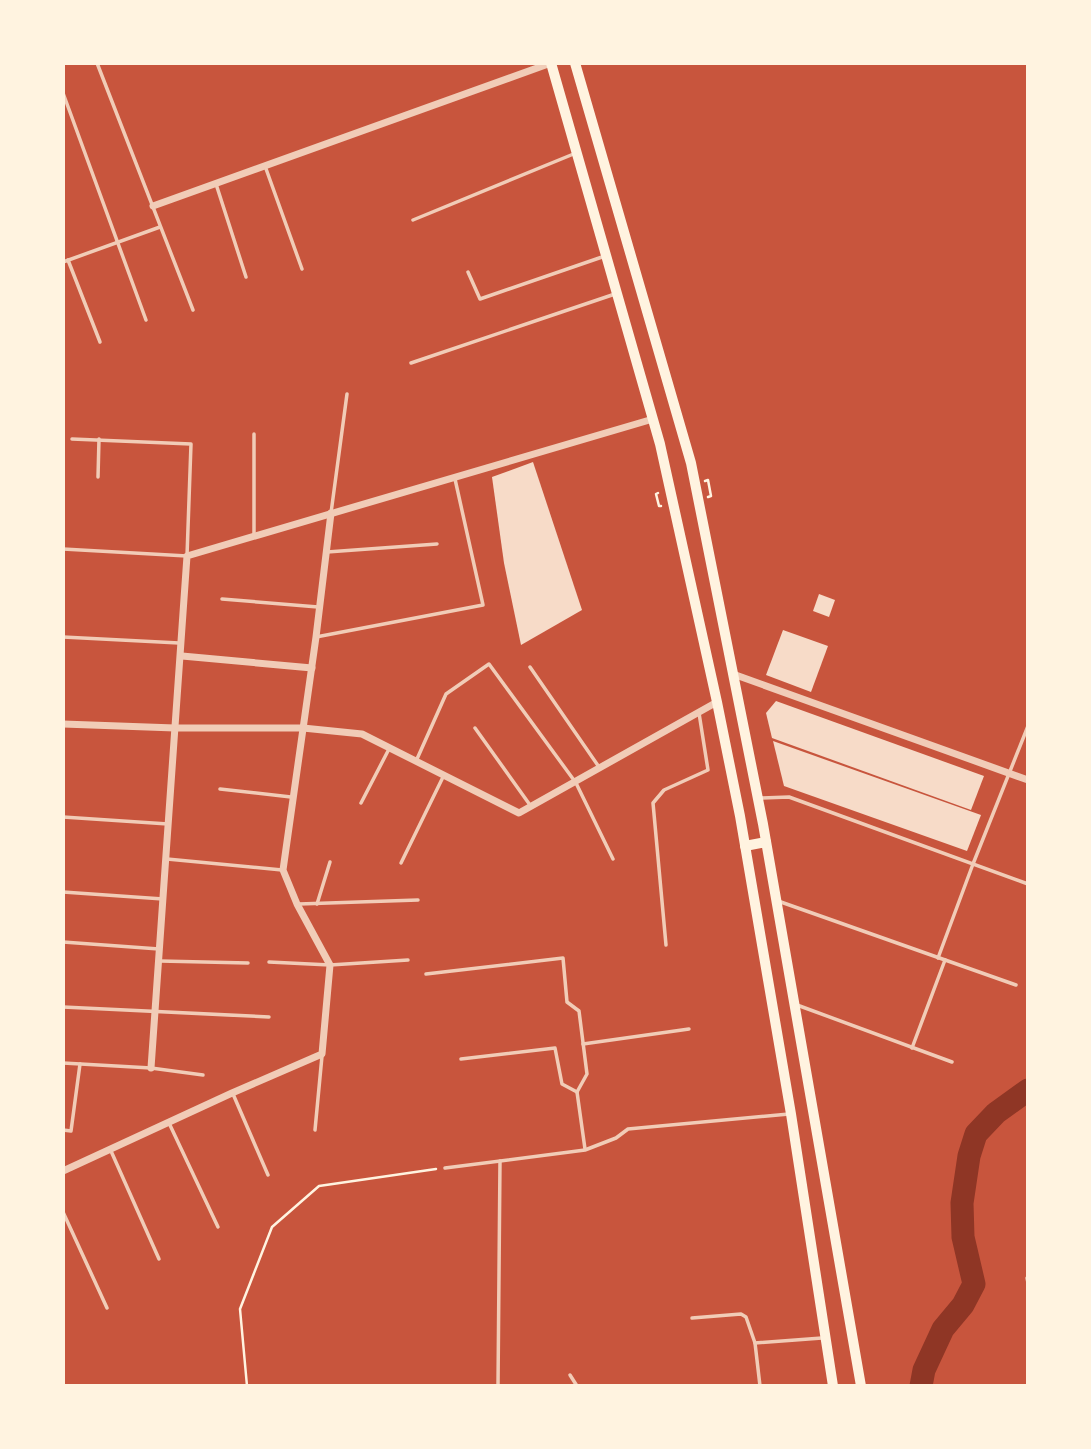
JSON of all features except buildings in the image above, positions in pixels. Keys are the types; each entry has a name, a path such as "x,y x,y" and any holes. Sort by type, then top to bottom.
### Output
{"main road":[{"path":"551,63 653,419 717,702 745,846 791,1114 833,1386"},
{"path":"575,63 691,463 766,842 861,1386"},
{"path":"745,846 766,842"}],"street":[{"path":"153,206 551,63"},
{"path":"151,1068 187,555 254,538 653,419"},
{"path":"63,1171 322,1054 330,965 297,904 283,870 331,513"},
{"path":"182,656 312,668"},
{"path":"733,674 1028,780"},
{"path":"63,724 175,728 303,728 362,734 519,813 717,702"}],"lane":[{"path":"97,63 193,310"},
{"path":"63,93 146,320"},
{"path":"413,220 577,152"},
{"path":"264,165 302,269"},
{"path":"215,182 246,277"},
{"path":"100,342 66,261 160,226"},
{"path":"468,272 480,299 606,255"},
{"path":"411,363 617,293"},
{"path":"331,513 347,394"},
{"path":"254,434 254,538"},
{"path":"63,549 187,555 191,444 72,439"},
{"path":"98,477 99,439"},
{"path":"316,637 483,605 454,477"},
{"path":"327,552 437,544"},
{"path":"222,599 320,607"},
{"path":"63,637 181,643"},
{"path":"416,761 446,694 489,664 576,783 612,859"},
{"path":"530,667 600,769"},
{"path":"666,945 653,803 664,790 708,770 699,713"},
{"path":"938,958 972,864 1028,726"},
{"path":"475,728 531,807"},
{"path":"361,803 390,747"},
{"path":"401,863 444,775"},
{"path":"220,789 293,797"},
{"path":"758,799 789,797 1028,884"},
{"path":"63,817 168,824"},
{"path":"165,858 283,870"},
{"path":"317,904 330,862"},
{"path":"63,892 163,899"},
{"path":"297,904 418,900"},
{"path":"776,901 1016,985"},
{"path":"63,942 159,949"},
{"path":"426,974 563,958 567,1002 579,1011 587,1074 577,1092 585,1150"},
{"path":"158,960 248,963"},
{"path":"269,962 330,965 408,960"},
{"path":"912,1048 945,960"},
{"path":"795,1004 952,1062"},
{"path":"63,1007 269,1017"},
{"path":"583,1044 689,1029"},
{"path":"461,1059 555,1048 562,1084 577,1092"},
{"path":"315,1130 322,1054"},
{"path":"63,1063 151,1068 203,1075"},
{"path":"63,1130 71,1131 80,1065"},
{"path":"232,1093 268,1175"},
{"path":"445,1168 585,1150 616,1138 628,1129 791,1114"},
{"path":"169,1121 218,1227"},
{"path":"110,1149 159,1259"},
{"path":"498,1386 500,1161"},
{"path":"63,1212 107,1308"},
{"path":"692,1318 741,1314 749,1322 755,1343 760,1386"},
{"path":"755,1343 826,1338"},
{"path":"570,1375 577,1386"}],"path":[{"path":"708,480 711,496"},
{"path":"656,494 659,506"},
{"path":"247,1386 240,1309 272,1227 319,1186 445,1168"}],"waterway":[{"path":"921,1386 924,1370 943,1329 963,1305 974,1284 963,1237 962,1203 969,1156 976,1134 996,1113 1028,1090"}]}
